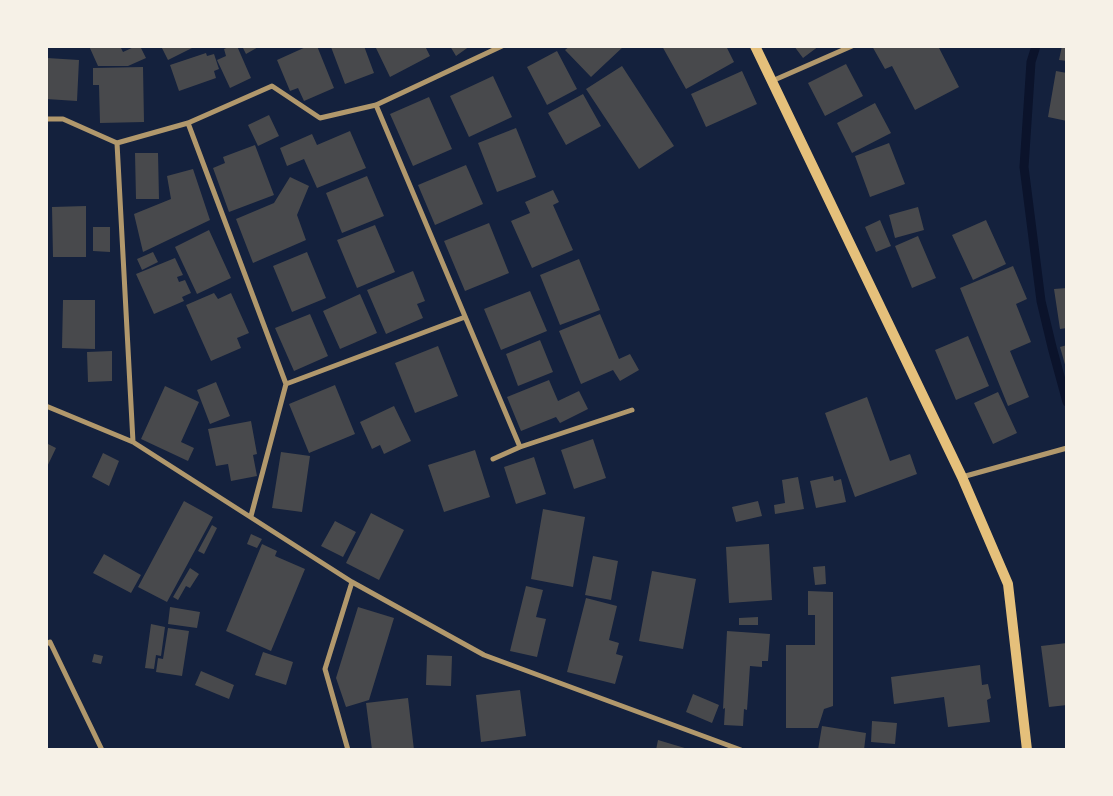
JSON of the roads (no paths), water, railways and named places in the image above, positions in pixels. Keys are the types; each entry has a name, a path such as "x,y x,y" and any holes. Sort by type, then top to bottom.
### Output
{"main road":[{"path":"755,46 962,477 1008,584 1027,750"}],"street":[{"path":"46,119 63,119 117,143 188,123 272,86 320,118 376,105 502,46"},
{"path":"772,81 852,46"},
{"path":"376,105 520,447"},
{"path":"188,123 286,384 250,516"},
{"path":"117,143 133,442"},
{"path":"286,384 465,316"},
{"path":"46,406 133,442 352,582 484,654 741,750"},
{"path":"493,459 520,447 632,410"},
{"path":"962,477 1065,448"},
{"path":"348,750 325,669 352,582"},
{"path":"46,644 50,642 102,750"}],"waterway":[{"path":"1036,46 1031,62 1024,167 1041,301 1067,402"}]}
